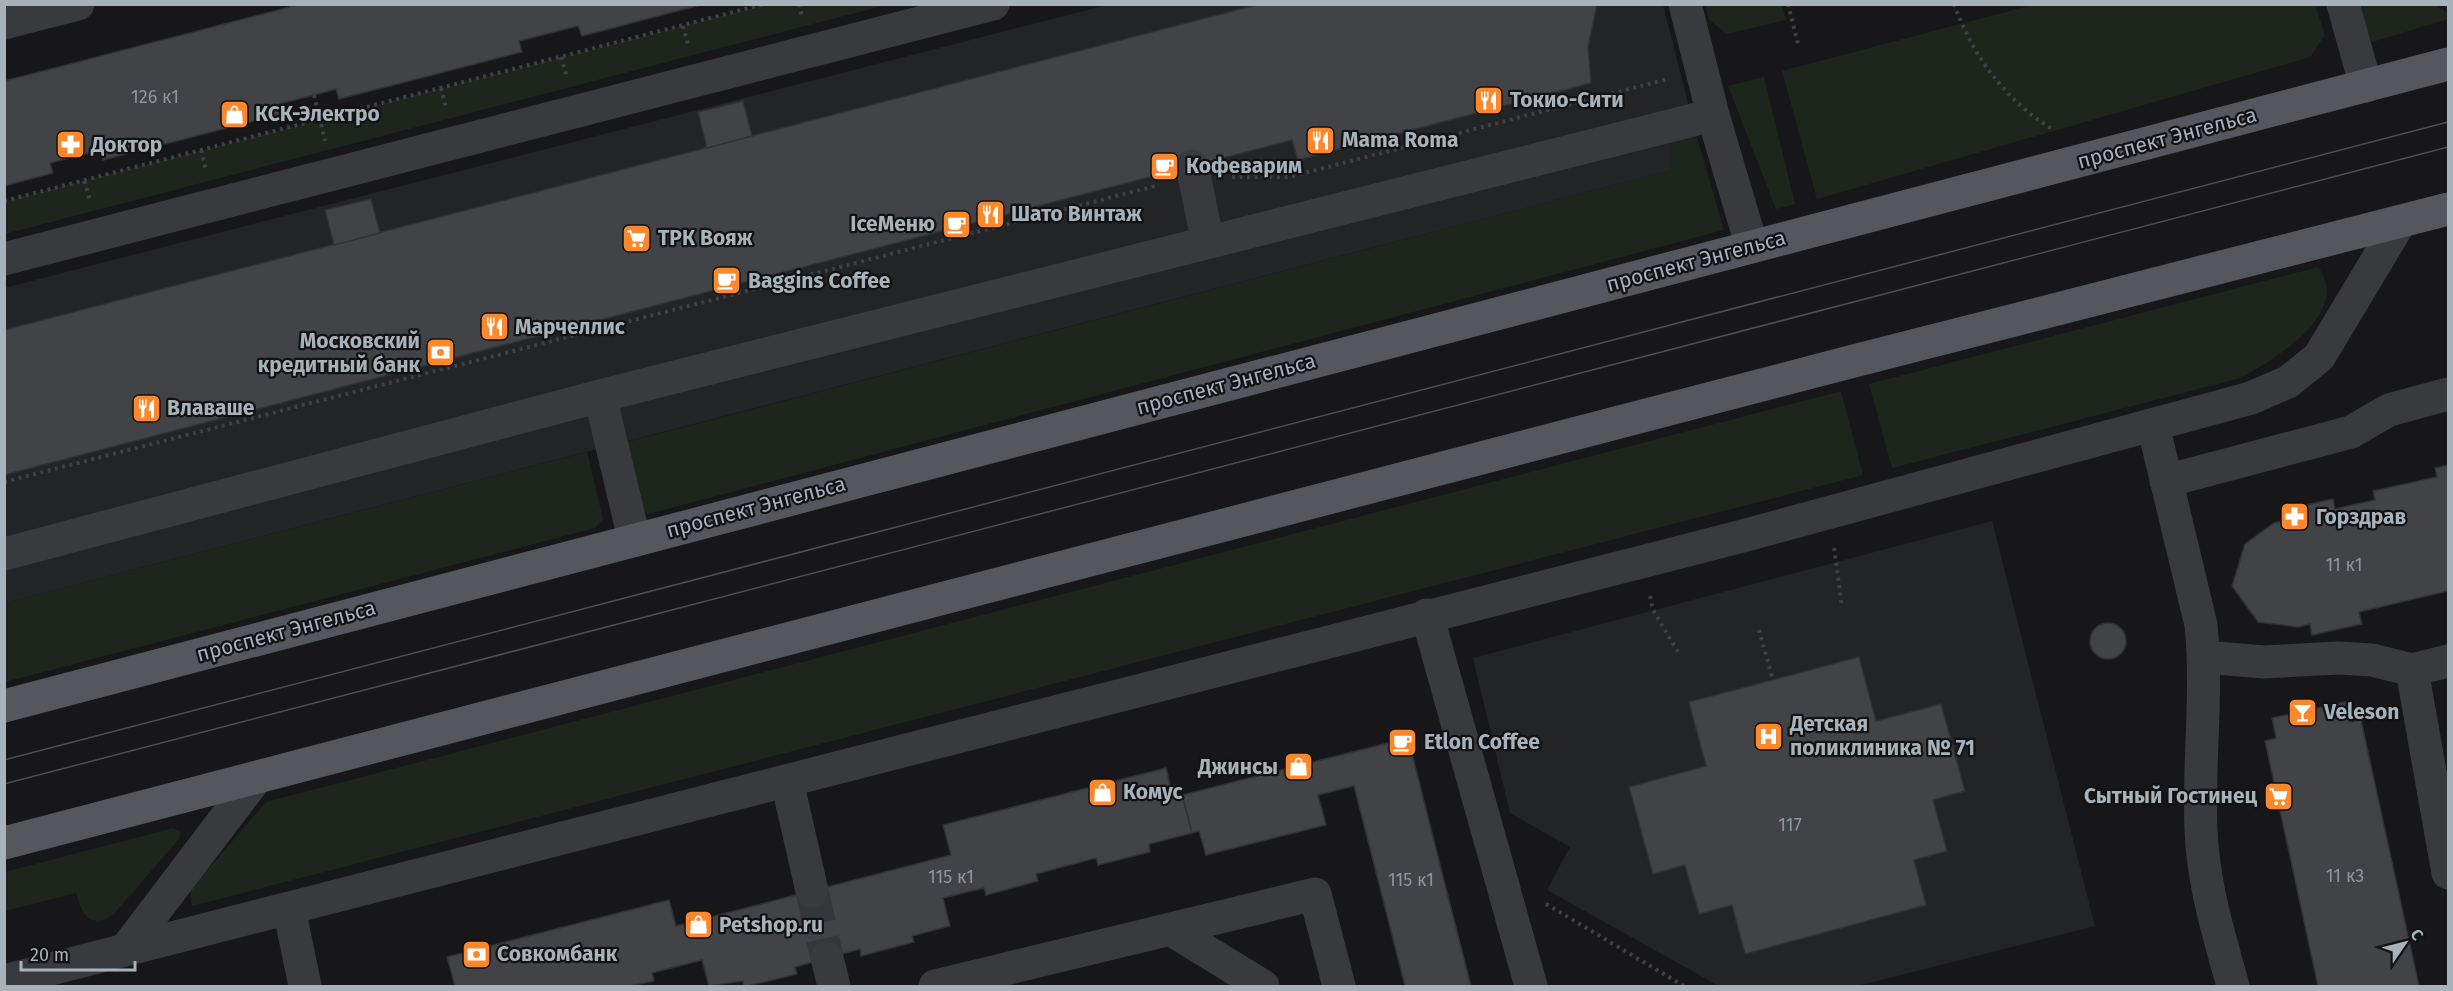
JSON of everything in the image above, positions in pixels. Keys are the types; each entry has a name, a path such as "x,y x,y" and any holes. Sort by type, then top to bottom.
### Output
{"main road":[{"name":"проспект Энгельса","path":"4,706 634,538 2448,64"},
{"path":"4,843 1811,372 2448,209"}],"street":[{"path":"4,260 993,4"},
{"path":"1685,4 1713,115 1752,247"},
{"path":"2343,4 2366,86"},
{"path":"4,23 76,5"},
{"path":"4,554 600,396 1713,115"},
{"path":"1193,171 1208,242"},
{"path":"4,981 1735,538 2251,398 2288,382 2319,357 2400,222"},
{"path":"2166,481 2351,432 2389,410 2448,394"},
{"path":"600,396 634,538"},
{"path":"2152,425 2201,625 2204,657 2201,830 2206,882 2233,987"},
{"path":"1427,615 1531,987"},
{"path":"2204,657 2264,662 2338,658 2372,660 2412,670 2448,661"},
{"path":"2412,670 2448,873"},
{"path":"126,949 256,777"},
{"path":"787,781 812,891"},
{"path":"935,987 1315,894 1340,987"},
{"path":"289,908 305,987"},
{"path":"1170,929 1263,987"}],"path":[{"path":"4,201 764,4"},
{"path":"1788,4 1798,44"},
{"path":"1954,4 1962,26 1995,80 2040,121 2059,132"},
{"path":"683,26 690,55"},
{"path":"561,57 570,87"},
{"path":"4,482 1193,171 1289,177 1701,71"},
{"path":"441,88 449,118"},
{"path":"314,95 327,150"},
{"path":"201,150 209,181"},
{"path":"84,181 93,211"},
{"path":"1832,541 1842,607"},
{"path":"1649,592 1653,610 1678,652"},
{"path":"1759,630 1773,680"},
{"path":"1501,878 1684,987"}],"shaded area":[{"path":"764,5 886,5 5,234 5,201"},
{"path":"1107,5 1663,5 1695,130 1670,135 1671,170 5,603 4,288"},
{"path":"1705,5 1782,5 1786,20 1726,34 1709,19"},
{"path":"2032,5 2315,5 2325,35 2311,56 2304,59 1817,199 1782,71"},
{"path":"2358,5 2434,5 2448,13 2448,19 2369,43"},
{"path":"1764,77 1795,204 1776,209 1728,86"},
{"path":"1695,130 1724,230 648,514 639,507 623,443 1671,170 1670,135"},
{"path":"2318,267 2326,284 2326,301 2318,317 2290,346 2241,378 1892,468 1869,384"},
{"path":"1841,391 1863,475 192,906 190,890 266,802"},
{"path":"587,452 603,519 595,528 5,682 5,603"},
{"name":"Детская поликлиника № 71","path":"1992,521 2095,926 1857,986 1719,986 1547,890 1570,847 1510,813 1473,658"},
{"path":"173,828 180,831 180,838 113,915 105,919 98,921 88,917 76,893 5,911 5,872"}],"building":[{"path":"301,4 704,4 582,36 578,26 519,41 522,52 339,99 336,89 279,104 281,114 103,160 101,150 50,163 53,173 4,186 4,81"},
{"name":"ТРК Вояж","path":"1260,4 1597,4 1588,47 1591,83 1298,160 1292,140 4,475 4,330"},
{"path":"743,101 752,136 707,148 698,112"},
{"path":"371,199 380,233 334,245 325,210"},
{"path":"2448,465 2448,591 2359,612 2362,624 2312,635 2310,624 2298,627 2258,622 2232,586 2245,544 2274,523 2287,520 2284,510 2333,499 2335,509 2375,500 2373,491 2437,477 2435,468"},
{"path":"2108,623 2121,628 2126,641 2121,654 2108,659 2095,654 2090,641 2095,628"},
{"path":"1859,657 1876,721 1941,704 1965,791 1933,800 1947,851 1914,860 1926,905 1745,954 1732,905 1699,914 1685,865 1653,874 1629,787 1706,766 1689,702"},
{"path":"2345,702 2349,722 2361,720 2419,986 2318,986 2265,741 2276,738 2272,718"},
{"path":"1408,738 1471,986 1405,986 1354,786 1318,795 1326,825 1206,855 1199,831 1192,833 1182,795"},
{"path":"1166,768 1173,797 1182,795 1192,833 1149,844 1150,852 1098,865 1096,858 1036,874 1038,881 986,895 984,888 943,898 950,926 912,936 914,942 861,956 860,949 795,967 797,974 747,986 744,986 743,981 709,986 702,960 652,973 654,981 630,986 455,986 447,957 669,900 676,926 951,855 943,825"}],"tunnel":[{"path":"812,891 827,958"}],"tram line":[{"path":"4,760 2448,122"},
{"path":"4,784 2448,147"}],"place":[{"name":"Токио-Сити","path":"1489,100"},
{"name":"КСК-Электро","path":"234,114"},
{"name":"Mama Roma","path":"1321,140"},
{"name":"Доктор","path":"70,145"},
{"name":"Кофеварим","path":"1165,166"},
{"name":"Шато Винтаж","path":"990,214"},
{"name":"IceМеню","path":"956,224"},
{"name":"ТРК Вояж","path":"637,238"},
{"name":"Baggins Coffee","path":"727,281"},
{"name":"Марчеллис","path":"494,327"},
{"name":"Московский кредитный банк","path":"441,353"},
{"name":"Влаваше","path":"146,408"},
{"name":"Горздрав","path":"2295,517"},
{"name":"Veleson","path":"2303,712"},
{"name":"Детская поликлиника № 71","path":"1769,736"},
{"name":"Etlon Coffee","path":"1403,742"},
{"name":"Джинсы","path":"1299,767"},
{"name":"Комус","path":"1102,792"},
{"name":"Сытный Гостинец","path":"2278,796"},
{"name":"Petshop.ru","path":"698,925"},
{"name":"Совкомбанк","path":"476,954"}]}
